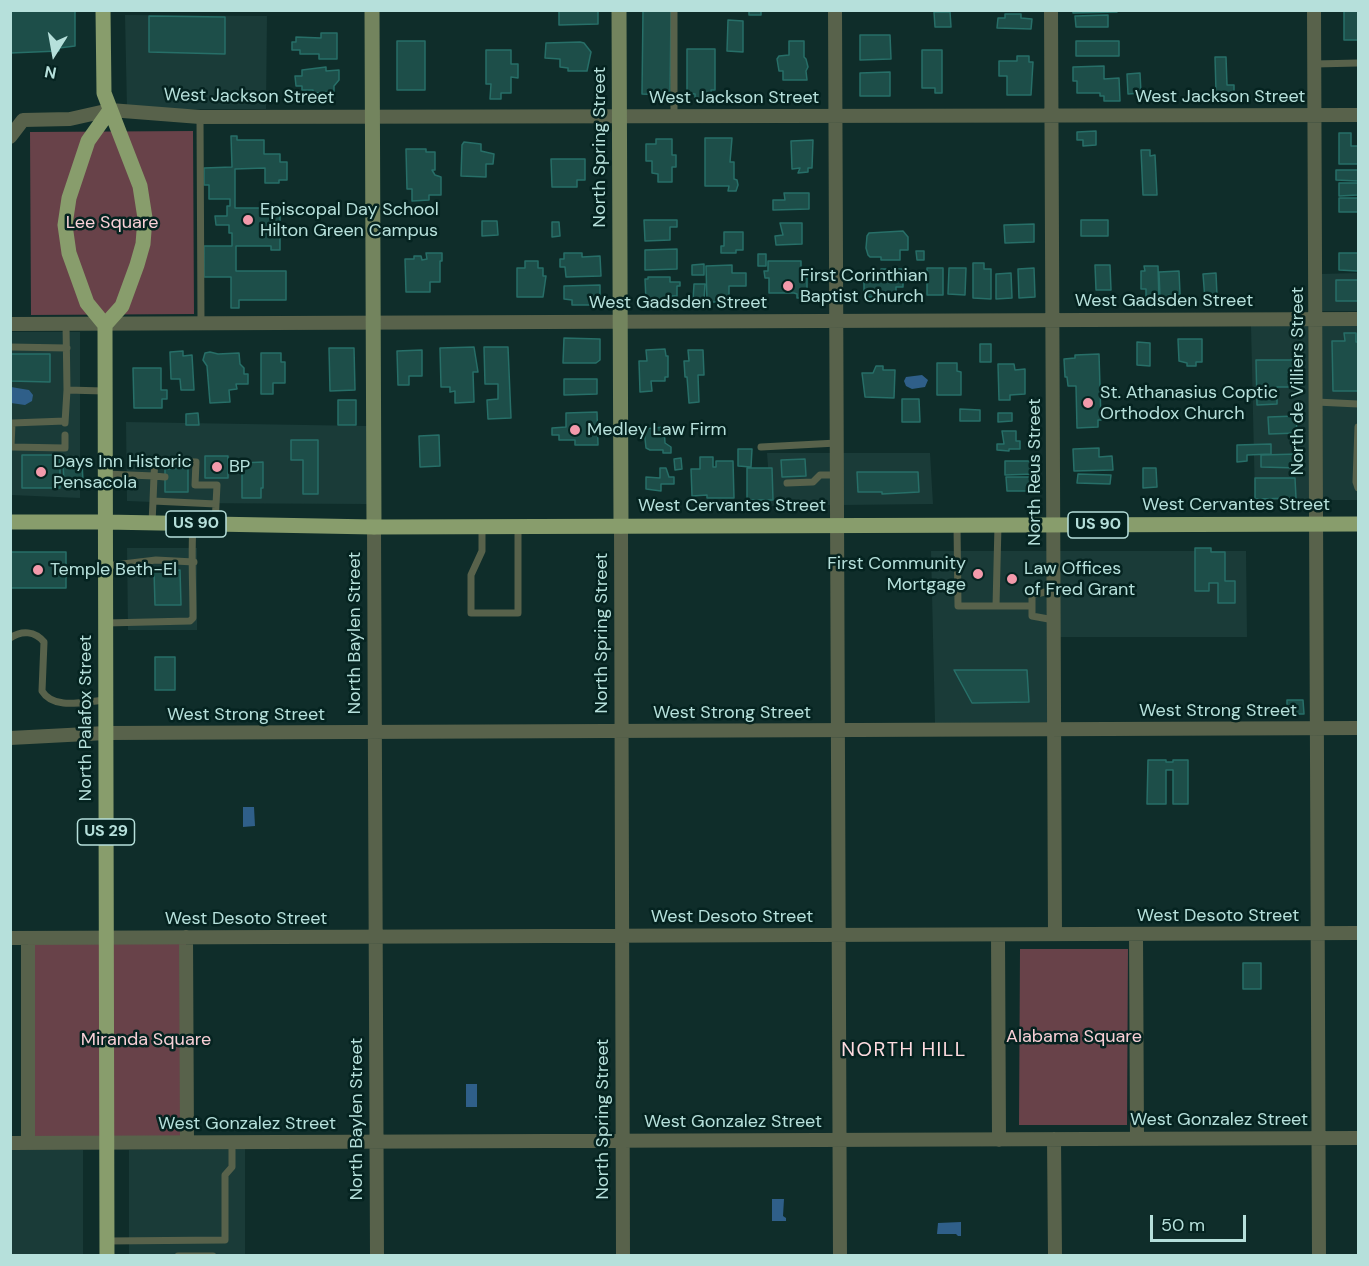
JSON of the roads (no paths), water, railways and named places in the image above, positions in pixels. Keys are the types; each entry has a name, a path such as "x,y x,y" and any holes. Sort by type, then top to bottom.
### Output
{"main road":[{"path":"103,10 104,93 140,186 144,210 144,233 137,265 122,306 105,325 87,303 69,253 65,225 69,198 88,141 110,110"},
{"name":"North Palafox Street","path":"105,325 107,1248"},
{"name":"US 90","path":"10,522 105,522"},
{"name":"West Cervantes Street","path":"105,522 374,527 1359,524"}],"street":[{"name":"North Baylen Street","path":"372,10 377,1256"},
{"name":"North Spring Street","path":"619,10 623,1256"},
{"path":"835,10 840,1256"},
{"name":"North Reus Street","path":"1051,10 1055,934"},
{"name":"North de Villiers Street","path":"1314,10 1319,1256"},
{"name":"West Jackson Street","path":"10,137 23,120 70,119 110,110 200,117 1359,115"},
{"name":"West Gadsden Street","path":"10,324 1359,319"},
{"name":"West Strong Street","path":"10,738 105,733 1359,728"},
{"name":"West Desoto Street","path":"10,938 1359,933"},
{"path":"1136,934 1137,1138"},
{"path":"998,935 999,1140"},
{"path":"28,938 28,1143"},
{"path":"186,938 187,1142"},
{"name":"West Gonzalez Street","path":"10,1143 1359,1138"},
{"path":"1054,1139 1055,1256"}],"lane":[{"path":"674,10 674,116"},
{"path":"1315,63 1359,63"},
{"path":"200,117 201,323"},
{"path":"65,435 65,448 11,447 12,423 65,424 66,324"},
{"path":"10,347 67,348"},
{"path":"67,390 105,391"},
{"path":"1316,402 1359,404"},
{"path":"1359,427 1356,482 1359,488"},
{"path":"761,447 837,443"},
{"path":"152,523 155,460 196,462 191,477 195,485 217,485 215,524"},
{"path":"105,474 165,477"},
{"path":"786,483 813,482 820,475 837,475"},
{"path":"153,501 216,504"},
{"path":"106,623 190,621 193,618 194,561 191,549 193,524"},
{"path":"957,525 958,606 1032,606"},
{"path":"996,606 998,525"},
{"path":"482,527 482,551 471,575 471,613 518,613 518,527"},
{"path":"106,566 156,560 194,561"},
{"path":"1054,590 1032,595 1032,616 1054,620"},
{"path":"10,638 19,632 33,633 44,642 42,691 46,698 67,703 106,700"},
{"path":"107,1248 225,1240 225,1175 232,1167 232,1142"},
{"path":"178,1256 213,1256"}],"water":[{"path":"922,375 928,380 925,387 912,389 906,386 904,381 906,377"},
{"path":"11,387 29,390 33,395 32,401 25,405 11,403"},
{"path":"243,807 254,807 255,826 243,827"},
{"path":"466,1084 477,1084 477,1107 466,1107"},
{"path":"772,1199 784,1199 783,1216 786,1221 772,1221"},
{"path":"961,1222 961,1236 937,1234 938,1223"}],"place":[{"name":"Episcopal Day School Hilton Green Campus","path":"248,220"},
{"name":"First Corinthian Baptist Church","path":"788,286"},
{"name":"St. Athanasius Coptic Orthodox Church","path":"1088,403"},
{"name":"Medley Law Firm","path":"575,430"},
{"name":"BP","path":"217,467"},
{"name":"Days Inn Historic Pensacola","path":"41,472"},
{"name":"Temple Beth-El","path":"38,570"},
{"name":"First Community Mortgage","path":"978,574"},
{"name":"Law Offices of Fred Grant","path":"1012,579"}],"district":[{"name":"NORTH HILL","path":"904,1051"}],"park label":[{"name":"Lee Square","path":"112,223"},
{"name":"Alabama Square","path":"1074,1037"},
{"name":"Miranda Square","path":"146,1040"}]}
